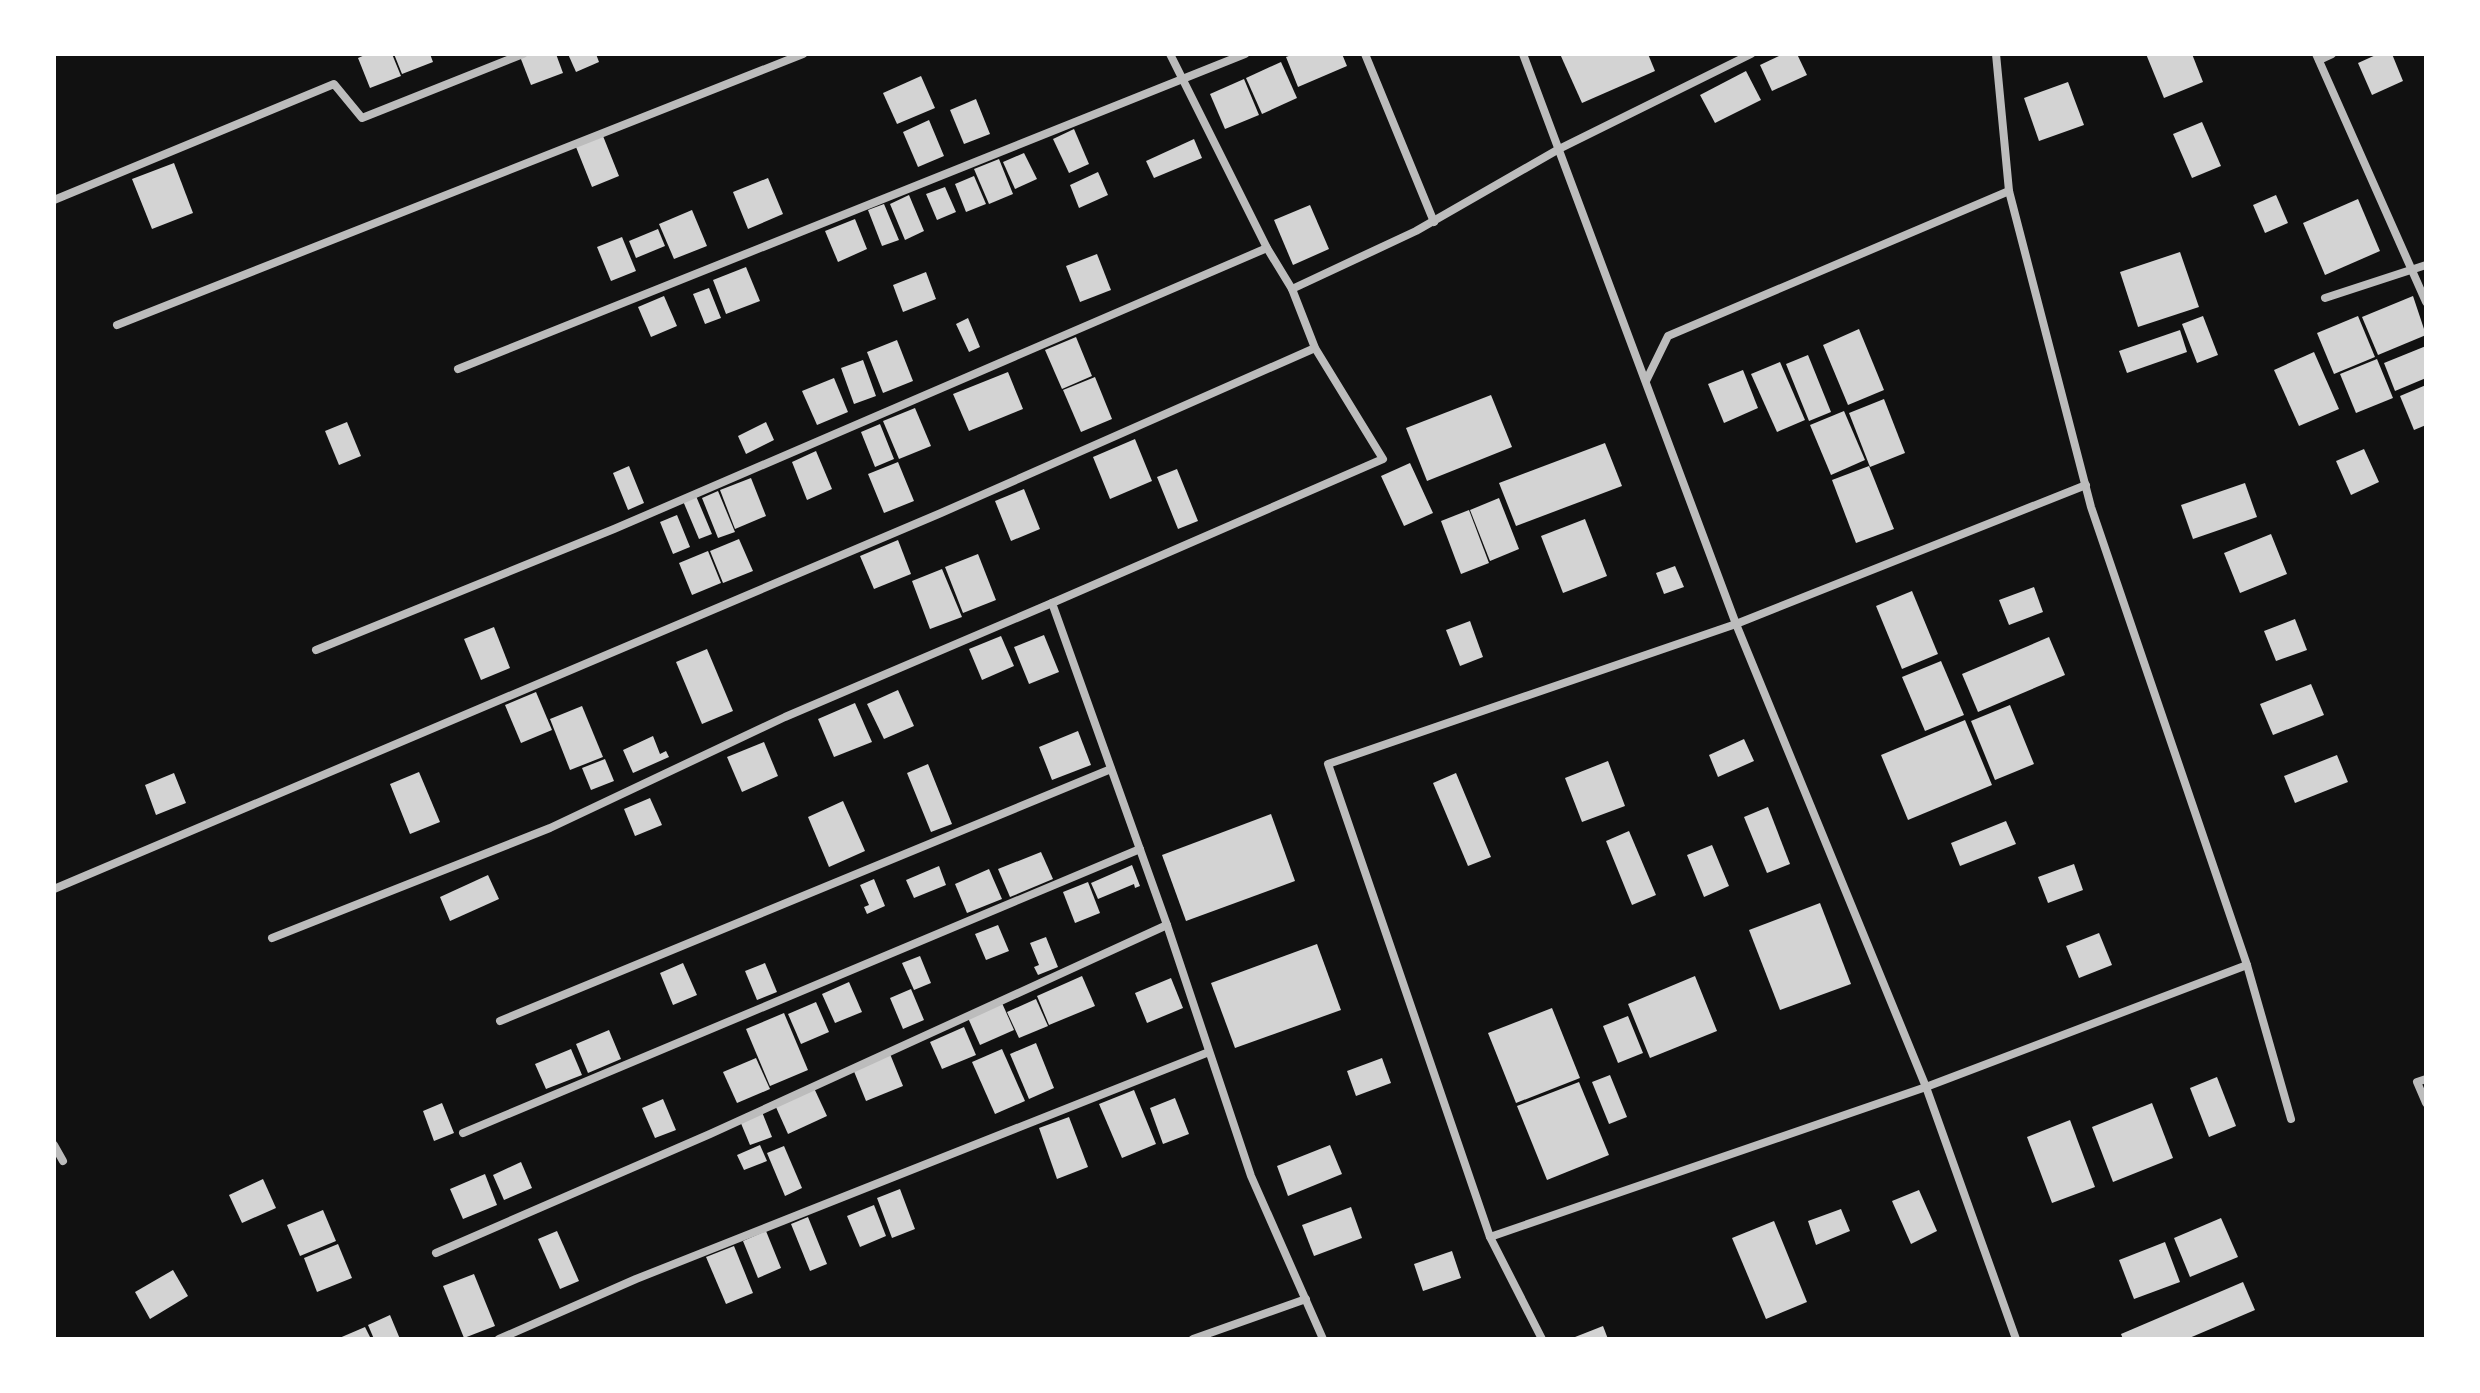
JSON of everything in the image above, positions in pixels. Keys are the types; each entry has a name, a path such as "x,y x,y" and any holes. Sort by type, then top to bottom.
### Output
{"street":[{"path":"54,200 334,84 362,118 523,54"},
{"path":"117,325 803,54"},
{"path":"272,938 550,828 785,717 1383,459 1315,348 1292,289 1267,248 1170,54"},
{"path":"458,369 1245,54"},
{"path":"1365,54 1434,222"},
{"path":"1523,54 1736,624 1926,1087 2016,1339"},
{"path":"1292,289 1434,222 1559,149 1751,54"},
{"path":"1996,54 2009,191 2086,485 2247,965 2291,1119"},
{"path":"2332,54 2317,57 2426,302"},
{"path":"1646,381 1668,336 2009,191"},
{"path":"316,650 614,529 1267,248"},
{"path":"2325,298 2426,265"},
{"path":"54,889 941,513 1315,348"},
{"path":"1542,1339 1490,1237 1328,764 1736,624 2086,485"},
{"path":"1052,603 1167,925 1251,1176 1323,1339"},
{"path":"500,1021 1111,769"},
{"path":"463,1133 1140,849"},
{"path":"436,1253 710,1134 1167,925"},
{"path":"1490,1237 1926,1087 2247,965"},
{"path":"499,1339 636,1279 1209,1052"},
{"path":"2426,1079 2417,1082 2426,1103"},
{"path":"54,1145 63,1161"},
{"path":"1193,1339 1306,1299"}],"building":[{"path":"367,54 392,54 401,76 370,88 358,58"},
{"path":"394,54 430,54 433,62 402,74"},
{"path":"519,54 556,54 563,73 531,85"},
{"path":"568,54 596,54 599,62 576,72"},
{"path":"1294,54 1342,54 1347,66 1298,87 1286,57"},
{"path":"1560,54 1648,54 1655,71 1582,103"},
{"path":"1783,54 1797,54 1807,75 1772,91 1760,65"},
{"path":"2146,54 2192,54 2203,82 2164,98"},
{"path":"2378,54 2392,54 2403,81 2372,95 2358,63"},
{"path":"1281,62 1297,98 1262,114 1246,78"},
{"path":"1746,71 1761,100 1715,123 1700,95"},
{"path":"921,76 935,108 897,124 883,93"},
{"path":"1244,79 1259,115 1225,129 1210,94"},
{"path":"2068,82 2084,125 2039,141 2024,98"},
{"path":"976,99 990,134 964,144 950,110"},
{"path":"929,120 944,156 918,167 903,132"},
{"path":"2202,122 2221,166 2192,178 2173,134"},
{"path":"1074,129 1089,164 1069,173 1053,139"},
{"path":"603,136 619,176 592,187 576,147"},
{"path":"1194,139 1202,158 1154,178 1146,161"},
{"path":"1024,153 1037,179 1015,189 1003,162"},
{"path":"999,159 1013,194 989,204 974,169"},
{"path":"174,163 193,213 152,229 132,179"},
{"path":"1098,172 1108,195 1079,208 1070,185"},
{"path":"974,176 986,204 966,212 955,184"},
{"path":"768,178 783,214 748,229 733,192"},
{"path":"945,187 956,212 937,220 926,194"},
{"path":"909,195 924,231 905,240 890,204"},
{"path":"2276,195 2288,223 2265,233 2253,205"},
{"path":"2358,199 2380,251 2325,275 2303,223"},
{"path":"884,204 899,240 882,246 868,210"},
{"path":"1310,205 1329,249 1293,265 1274,220"},
{"path":"692,210 707,246 674,259 659,224"},
{"path":"855,219 867,249 838,262 825,231"},
{"path":"658,229 665,246 636,258 629,241"},
{"path":"622,237 636,271 611,281 597,247"},
{"path":"2180,252 2199,307 2138,327 2120,272"},
{"path":"1097,254 1111,290 1080,302 1066,266"},
{"path":"746,267 760,301 726,314 713,280"},
{"path":"926,272 936,299 903,312 893,285"},
{"path":"709,288 721,318 705,324 693,294"},
{"path":"664,296 677,326 651,337 638,307"},
{"path":"2413,296 2426,335 2378,355 2362,317"},
{"path":"2203,316 2218,355 2197,363 2182,324"},
{"path":"2358,316 2375,357 2334,374 2317,333"},
{"path":"968,318 980,347 969,352 956,324"},
{"path":"1859,329 1884,390 1848,405 1823,345"},
{"path":"2180,330 2187,352 2127,373 2119,351"},
{"path":"1076,337 1092,376 1062,389 1045,350"},
{"path":"897,340 913,381 883,393 867,352"},
{"path":"2426,346 2426,378 2395,391 2384,363"},
{"path":"2314,352 2339,409 2299,426 2274,370"},
{"path":"1808,355 1831,412 1809,421 1786,364"},
{"path":"2377,359 2393,398 2356,413 2340,374"},
{"path":"863,360 876,396 854,404 841,368"},
{"path":"1780,362 1805,420 1777,432 1751,374"},
{"path":"1743,370 1758,408 1724,423 1708,384"},
{"path":"1008,372 1023,409 969,431 953,394"},
{"path":"1095,377 1112,419 1081,432 1063,390"},
{"path":"834,378 848,412 817,425 802,391"},
{"path":"2426,385 2426,425 2414,430 2400,396"},
{"path":"1491,395 1512,447 1427,481 1406,428"},
{"path":"1884,399 1905,453 1870,467 1849,413"},
{"path":"915,408 931,446 899,459 883,421"},
{"path":"1844,411 1865,460 1831,475 1810,425"},
{"path":"347,422 361,456 339,465 325,431"},
{"path":"766,422 774,440 746,454 738,436"},
{"path":"880,424 894,459 875,467 861,432"},
{"path":"1135,439 1152,481 1110,499 1093,457"},
{"path":"1605,443 1622,486 1516,526 1499,483"},
{"path":"2364,449 2379,482 2351,495 2336,461"},
{"path":"816,451 832,489 807,500 792,462"},
{"path":"898,462 914,501 884,513 868,474"},
{"path":"1410,463 1433,513 1404,526 1381,476"},
{"path":"629,466 644,503 628,510 613,473"},
{"path":"1869,466 1894,529 1856,543 1832,480"},
{"path":"1177,469 1198,521 1178,529 1157,477"},
{"path":"751,478 766,516 735,529 720,490"},
{"path":"2245,483 2257,517 2193,539 2181,505"},
{"path":"1024,489 1040,529 1011,541 995,501"},
{"path":"718,491 735,532 718,538 702,498"},
{"path":"696,496 712,534 699,539 683,501"},
{"path":"1499,498 1519,549 1490,561 1470,510"},
{"path":"1469,510 1489,563 1461,574 1441,521"},
{"path":"677,515 690,547 673,554 660,522"},
{"path":"1585,519 1607,576 1563,593 1541,536"},
{"path":"2271,534 2287,574 2240,593 2224,553"},
{"path":"739,539 753,571 723,583 710,551"},
{"path":"898,540 911,574 874,589 860,556"},
{"path":"708,551 721,583 692,595 679,563"},
{"path":"978,554 996,600 963,613 945,567"},
{"path":"1675,566 1684,587 1664,594 1656,573"},
{"path":"942,569 962,617 930,629 912,581"},
{"path":"2034,587 2043,612 2009,625 1999,600"},
{"path":"1912,591 1938,654 1902,669 1876,606"},
{"path":"2295,619 2307,650 2276,661 2264,631"},
{"path":"1470,621 1483,657 1460,666 1446,630"},
{"path":"494,627 510,668 481,680 464,639"},
{"path":"1044,635 1059,672 1029,684 1014,647"},
{"path":"1001,636 1014,666 982,680 969,649"},
{"path":"2049,637 2065,675 1978,712 1962,674"},
{"path":"707,649 733,711 702,724 676,662"},
{"path":"1941,661 1964,715 1925,731 1902,677"},
{"path":"2311,684 2324,715 2273,735 2260,704"},
{"path":"898,690 914,726 884,739 867,704"},
{"path":"536,692 552,730 521,743 505,705"},
{"path":"855,703 872,742 834,757 818,719"},
{"path":"2010,705 2034,764 1995,780 1971,721"},
{"path":"582,706 603,757 570,770 550,719"},
{"path":"1965,720 1992,785 1908,820 1881,755"},
{"path":"1078,731 1091,765 1052,780 1039,747"},
{"path":"653,736 660,754 666,751 669,757 633,773 623,750"},
{"path":"1744,739 1754,761 1718,777 1709,755"},
{"path":"764,742 778,776 742,792 727,757"},
{"path":"2337,755 2348,782 2295,803 2284,776"},
{"path":"605,759 614,781 591,790 582,768"},
{"path":"1608,761 1625,806 1582,822 1565,778"},
{"path":"928,764 952,824 931,832 907,773"},
{"path":"419,772 440,822 410,834 390,784"},
{"path":"174,773 186,803 156,815 145,785"},
{"path":"1456,773 1491,857 1468,866 1433,783"},
{"path":"650,798 662,825 635,836 624,809"},
{"path":"843,801 865,851 829,867 808,817"},
{"path":"1768,807 1790,864 1767,873 1744,817"},
{"path":"1271,814 1295,881 1186,921 1162,855"},
{"path":"2006,821 2016,844 1960,866 1951,843"},
{"path":"1629,831 1656,895 1632,905 1606,841"},
{"path":"1712,845 1729,886 1704,897 1687,855"},
{"path":"1041,852 1053,879 1010,897 998,869"},
{"path":"2074,864 2083,890 2048,903 2038,877"},
{"path":"1132,865 1140,886 1135,888 1134,884 1098,899 1091,883"},
{"path":"939,866 946,885 914,898 906,880"},
{"path":"989,869 1002,899 967,913 955,884"},
{"path":"488,875 499,899 450,921 440,897"},
{"path":"874,879 885,906 867,914 864,907 869,905 860,885"},
{"path":"1088,882 1100,913 1075,923 1063,892"},
{"path":"1820,903 1851,984 1780,1010 1749,930"},
{"path":"998,925 1009,951 986,960 975,934"},
{"path":"2099,933 2112,965 2079,978 2066,946"},
{"path":"1046,937 1058,967 1038,975 1034,967 1039,965 1030,943"},
{"path":"1317,944 1341,1010 1235,1048 1211,983"},
{"path":"920,956 931,983 914,990 902,963"},
{"path":"683,963 697,995 673,1005 660,973"},
{"path":"765,963 777,992 757,1000 745,971"},
{"path":"1082,976 1095,1006 1049,1025 1037,996"},
{"path":"1695,976 1717,1031 1650,1058 1628,1004"},
{"path":"1171,978 1183,1008 1147,1023 1135,993"},
{"path":"849,982 862,1012 835,1023 822,994"},
{"path":"911,989 924,1020 903,1029 890,998"},
{"path":"1036,999 1048,1026 1019,1038 1007,1012"},
{"path":"816,1002 829,1032 801,1044 788,1014"},
{"path":"1002,1003 1014,1030 980,1045 968,1018"},
{"path":"1552,1008 1580,1078 1516,1103 1488,1033"},
{"path":"784,1013 808,1070 770,1086 746,1029"},
{"path":"1628,1016 1643,1053 1618,1063 1603,1026"},
{"path":"964,1027 976,1055 942,1069 930,1042"},
{"path":"609,1030 621,1059 588,1073 576,1044"},
{"path":"1036,1043 1054,1088 1029,1099 1010,1054"},
{"path":"571,1049 582,1075 546,1089 535,1064"},
{"path":"1002,1049 1025,1101 995,1114 972,1062"},
{"path":"890,1054 903,1086 866,1101 853,1069"},
{"path":"756,1058 770,1089 737,1103 723,1072"},
{"path":"1382,1058 1391,1083 1356,1096 1347,1071"},
{"path":"1610,1075 1627,1117 1609,1124 1592,1082"},
{"path":"2217,1077 2236,1126 2209,1137 2190,1088"},
{"path":"1579,1082 1609,1155 1547,1180 1517,1106"},
{"path":"814,1088 827,1116 788,1134 775,1105"},
{"path":"1134,1090 1156,1144 1122,1158 1099,1104"},
{"path":"1175,1098 1189,1134 1163,1144 1150,1108"},
{"path":"663,1099 676,1130 655,1138 642,1108"},
{"path":"442,1103 454,1133 434,1141 423,1111"},
{"path":"2152,1103 2173,1158 2113,1182 2092,1127"},
{"path":"762,1112 772,1137 750,1145 740,1121"},
{"path":"1069,1117 1088,1167 1057,1179 1039,1128"},
{"path":"2070,1120 2095,1187 2052,1203 2027,1137"},
{"path":"760,1145 767,1161 744,1170 737,1155"},
{"path":"1330,1145 1342,1174 1288,1196 1277,1166"},
{"path":"784,1146 802,1188 785,1196 767,1153"},
{"path":"521,1162 532,1188 504,1200 493,1175"},
{"path":"485,1174 497,1205 463,1219 450,1189"},
{"path":"263,1179 276,1208 242,1223 229,1195"},
{"path":"900,1189 915,1229 892,1238 877,1198"},
{"path":"1919,1190 1937,1231 1911,1244 1892,1201"},
{"path":"874,1205 886,1236 860,1247 847,1216"},
{"path":"1351,1207 1362,1238 1314,1256 1302,1225"},
{"path":"1841,1209 1850,1231 1816,1245 1808,1221"},
{"path":"323,1210 336,1241 300,1256 287,1225"},
{"path":"808,1217 827,1264 810,1271 791,1224"},
{"path":"2221,1218 2238,1257 2190,1277 2174,1238"},
{"path":"1774,1221 1807,1302 1766,1319 1732,1238"},
{"path":"557,1231 579,1281 560,1289 538,1239"},
{"path":"766,1231 781,1268 758,1278 743,1241"},
{"path":"2165,1242 2180,1282 2134,1299 2119,1260"},
{"path":"338,1244 352,1278 317,1292 304,1258"},
{"path":"734,1246 753,1293 726,1304 706,1257"},
{"path":"1452,1251 1461,1278 1423,1291 1414,1264"},
{"path":"173,1270 188,1296 150,1319 135,1292"},
{"path":"474,1274 495,1326 464,1338 443,1286"},
{"path":"2243,1282 2255,1310 2187,1339 2123,1339 2121,1334"},
{"path":"390,1315 400,1339 374,1339 368,1325"},
{"path":"1603,1326 1608,1339 1570,1339"},
{"path":"365,1327 371,1339 337,1339"}]}
